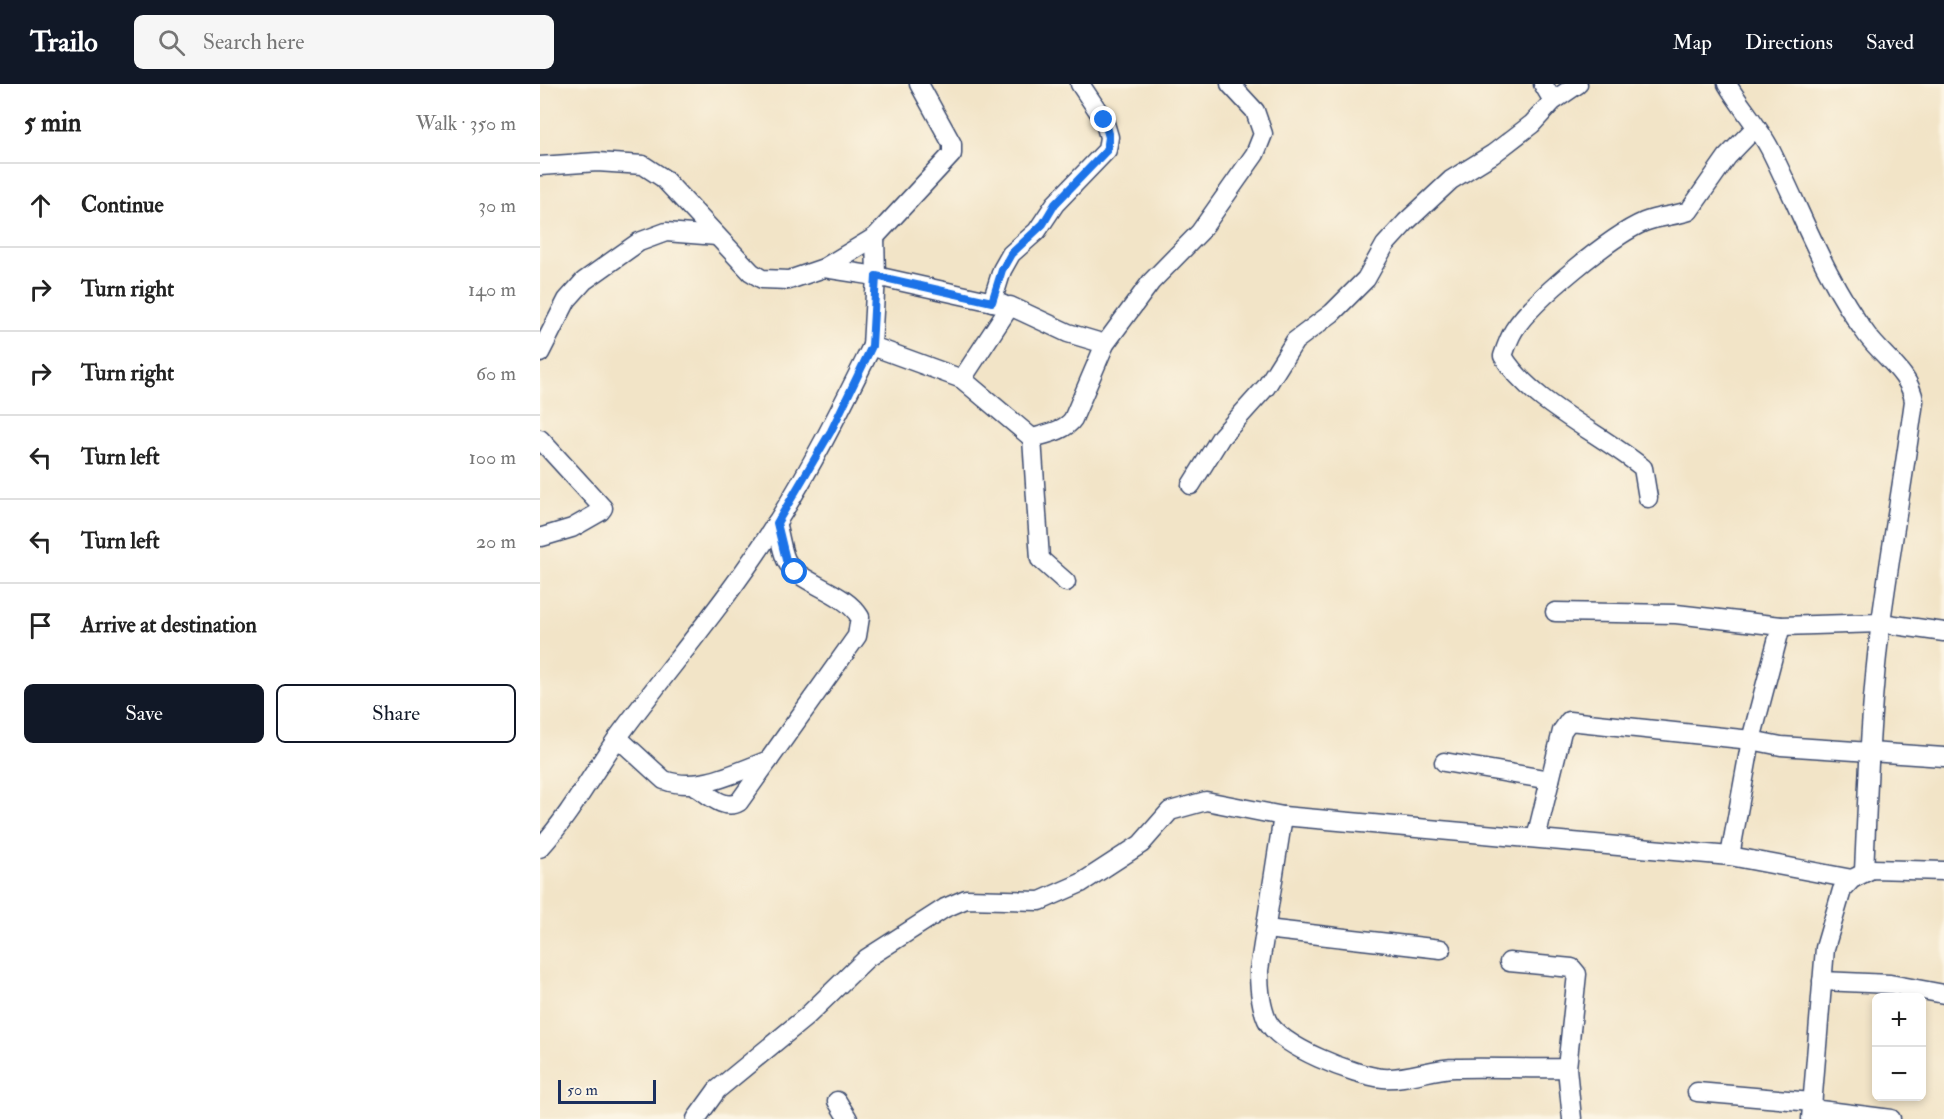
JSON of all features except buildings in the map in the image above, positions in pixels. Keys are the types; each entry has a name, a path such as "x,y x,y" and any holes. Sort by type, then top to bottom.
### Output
{"street":[{"path":"540,166 597,162 643,165 663,178 751,272 762,279 789,280 824,268 875,237 952,154 952,144 919,84"},
{"path":"962,379 1001,304 1002,270 1011,254 1043,224 1055,204 1107,150 1109,137 1104,120 1080,84"},
{"path":"1032,438 1069,425 1105,344 1151,282 1200,232 1255,154 1263,134 1255,111 1230,84"},
{"path":"1542,84 1553,102"},
{"path":"1191,485 1221,437 1266,387 1295,341 1310,327 1332,313 1366,279 1385,245 1406,222 1451,180 1493,154 1532,124 1553,102 1578,84"},
{"path":"1727,84 1769,148 1794,206 1848,306 1867,336 1904,376 1912,390 1914,401 1881,623 1858,875"},
{"path":"1648,498 1643,468 1532,388 1510,367 1503,356 1514,329 1538,303 1583,264 1622,234 1646,221 1689,211 1727,157 1756,127"},
{"path":"540,353 567,300 578,287 639,242 666,232 717,236"},
{"path":"540,848 557,829 618,738 699,632 777,523 831,431 872,346 876,276 875,237"},
{"path":"824,268 876,276 1001,304 1068,333 1105,344"},
{"path":"872,346 962,379 1032,438 1040,559 1066,582"},
{"path":"540,439 603,508 572,528 542,537"},
{"path":"618,738 664,780 694,786 724,805 733,806 740,802 857,636 860,617 851,603 795,572 786,560 777,523"},
{"path":"1555,612 1676,614 1781,626 1881,623 1944,632"},
{"path":"1731,856 1751,740 1781,626"},
{"path":"1536,838 1562,731 1569,721 1751,740 1781,746 1944,757"},
{"path":"694,786 769,760"},
{"path":"1444,762 1550,780"},
{"path":"696,1119 717,1090 806,1017 867,958 945,908 966,899 1040,901 1081,883 1141,844 1170,811 1206,801 1283,816 1731,856 1858,875"},
{"path":"1283,816 1259,970 1259,990 1267,1022 1283,1038 1307,1052 1358,1073 1386,1078 1455,1067 1513,1070 1567,1068"},
{"path":"1812,1110 1825,948 1832,917 1842,890 1858,875 1872,869 1944,871"},
{"path":"1266,930 1441,950"},
{"path":"1509,962 1558,965 1572,968 1577,974 1567,1068 1572,1119"},
{"path":"1822,981 1890,984 1944,994"},
{"path":"1697,1092 1812,1110 1891,1119"},
{"path":"837,1101 848,1119"}],"route":[{"path":"795,572 786,560 777,523 831,431 872,346 876,276 992,302 1002,270 1011,254 1043,224 1055,204 1107,150 1109,137 1104,120"}]}
